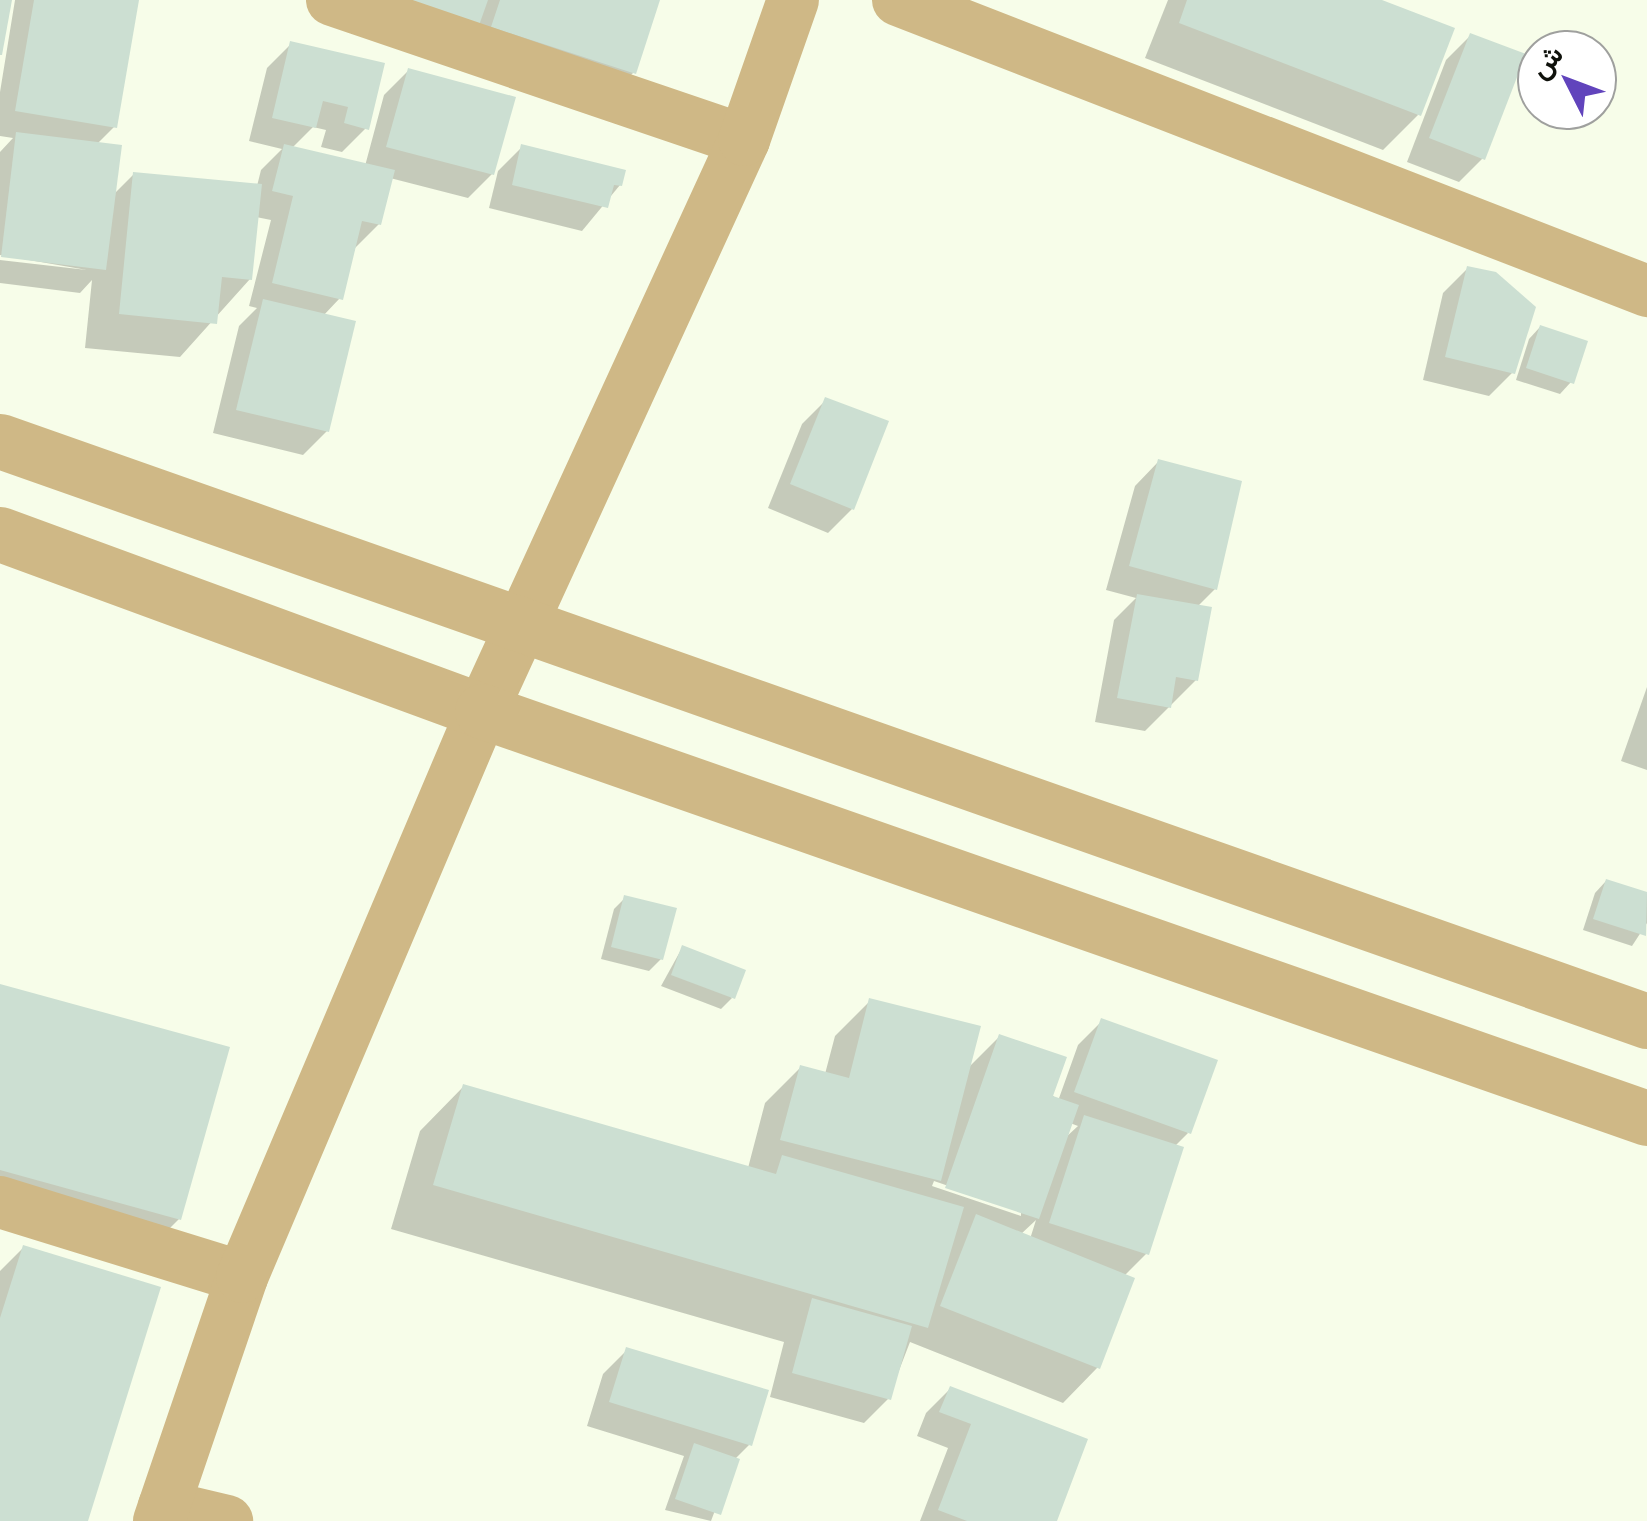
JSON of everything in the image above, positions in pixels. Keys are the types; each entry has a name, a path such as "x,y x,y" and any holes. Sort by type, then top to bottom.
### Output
{"street":[{"path":"332,0 744,140"},
{"path":"227,1521 161,1514 242,1277 482,711 744,140 793,0"},
{"path":"898,0 1647,290"},
{"path":"0,441 522,621 1647,1021"},
{"path":"0,534 482,711 1647,1118"},
{"path":"0,1202 242,1277"}],"building":[{"path":"0,0 12,0 2,55 0,55"},
{"path":"34,0 139,0 117,128 15,111"},
{"path":"408,0 488,0 477,31"},
{"path":"500,0 660,0 636,74 491,27"},
{"path":"1187,0 1382,0 1455,28 1421,116 1179,23"},
{"path":"1470,33 1517,51 1517,77 1485,160 1429,138"},
{"path":"290,41 385,63 369,130 344,123 348,107 323,101 316,128 272,118"},
{"path":"408,68 516,97 494,175 386,147"},
{"path":"16,132 122,145 106,270 1,257"},
{"path":"284,144 395,170 381,225 362,221 343,300 272,283 293,196 272,191"},
{"path":"521,144 626,170 622,186 614,185 608,208 512,185"},
{"path":"133,172 262,184 252,280 222,277 217,324 119,314"},
{"path":"1467,266 1496,272 1536,307 1515,374 1445,357"},
{"path":"263,299 356,321 329,432 236,410"},
{"path":"1540,325 1588,341 1574,384 1526,368"},
{"path":"825,397 889,421 854,510 790,484"},
{"path":"1158,459 1242,481 1217,590 1129,566"},
{"path":"1137,594 1212,607 1198,681 1176,677 1171,708 1117,698"},
{"path":"1606,879 1647,892 1646,936 1593,919"},
{"path":"624,895 677,908 663,960 611,947"},
{"path":"682,945 746,970 735,999 671,975"},
{"path":"0,984 230,1047 181,1220 0,1170"},
{"path":"869,998 981,1026 941,1181 780,1140 800,1065 849,1078"},
{"path":"1101,1018 1218,1060 1191,1134 1074,1092"},
{"path":"999,1034 1067,1057 1053,1096 1079,1105 1039,1219 945,1188"},
{"path":"463,1084 776,1174 782,1155 964,1207 928,1328 433,1185"},
{"path":"1084,1115 1184,1147 1149,1255 1049,1223"},
{"path":"976,1214 1135,1278 1100,1369 940,1306"},
{"path":"23,1245 161,1287 88,1521 0,1521 0,1318"},
{"path":"812,1298 912,1326 891,1400 792,1373"},
{"path":"626,1347 769,1390 752,1446 609,1402"},
{"path":"950,1386 1088,1439 1057,1521 967,1521 938,1510 971,1424 939,1412"},
{"path":"694,1443 740,1459 721,1515 675,1499"}]}
